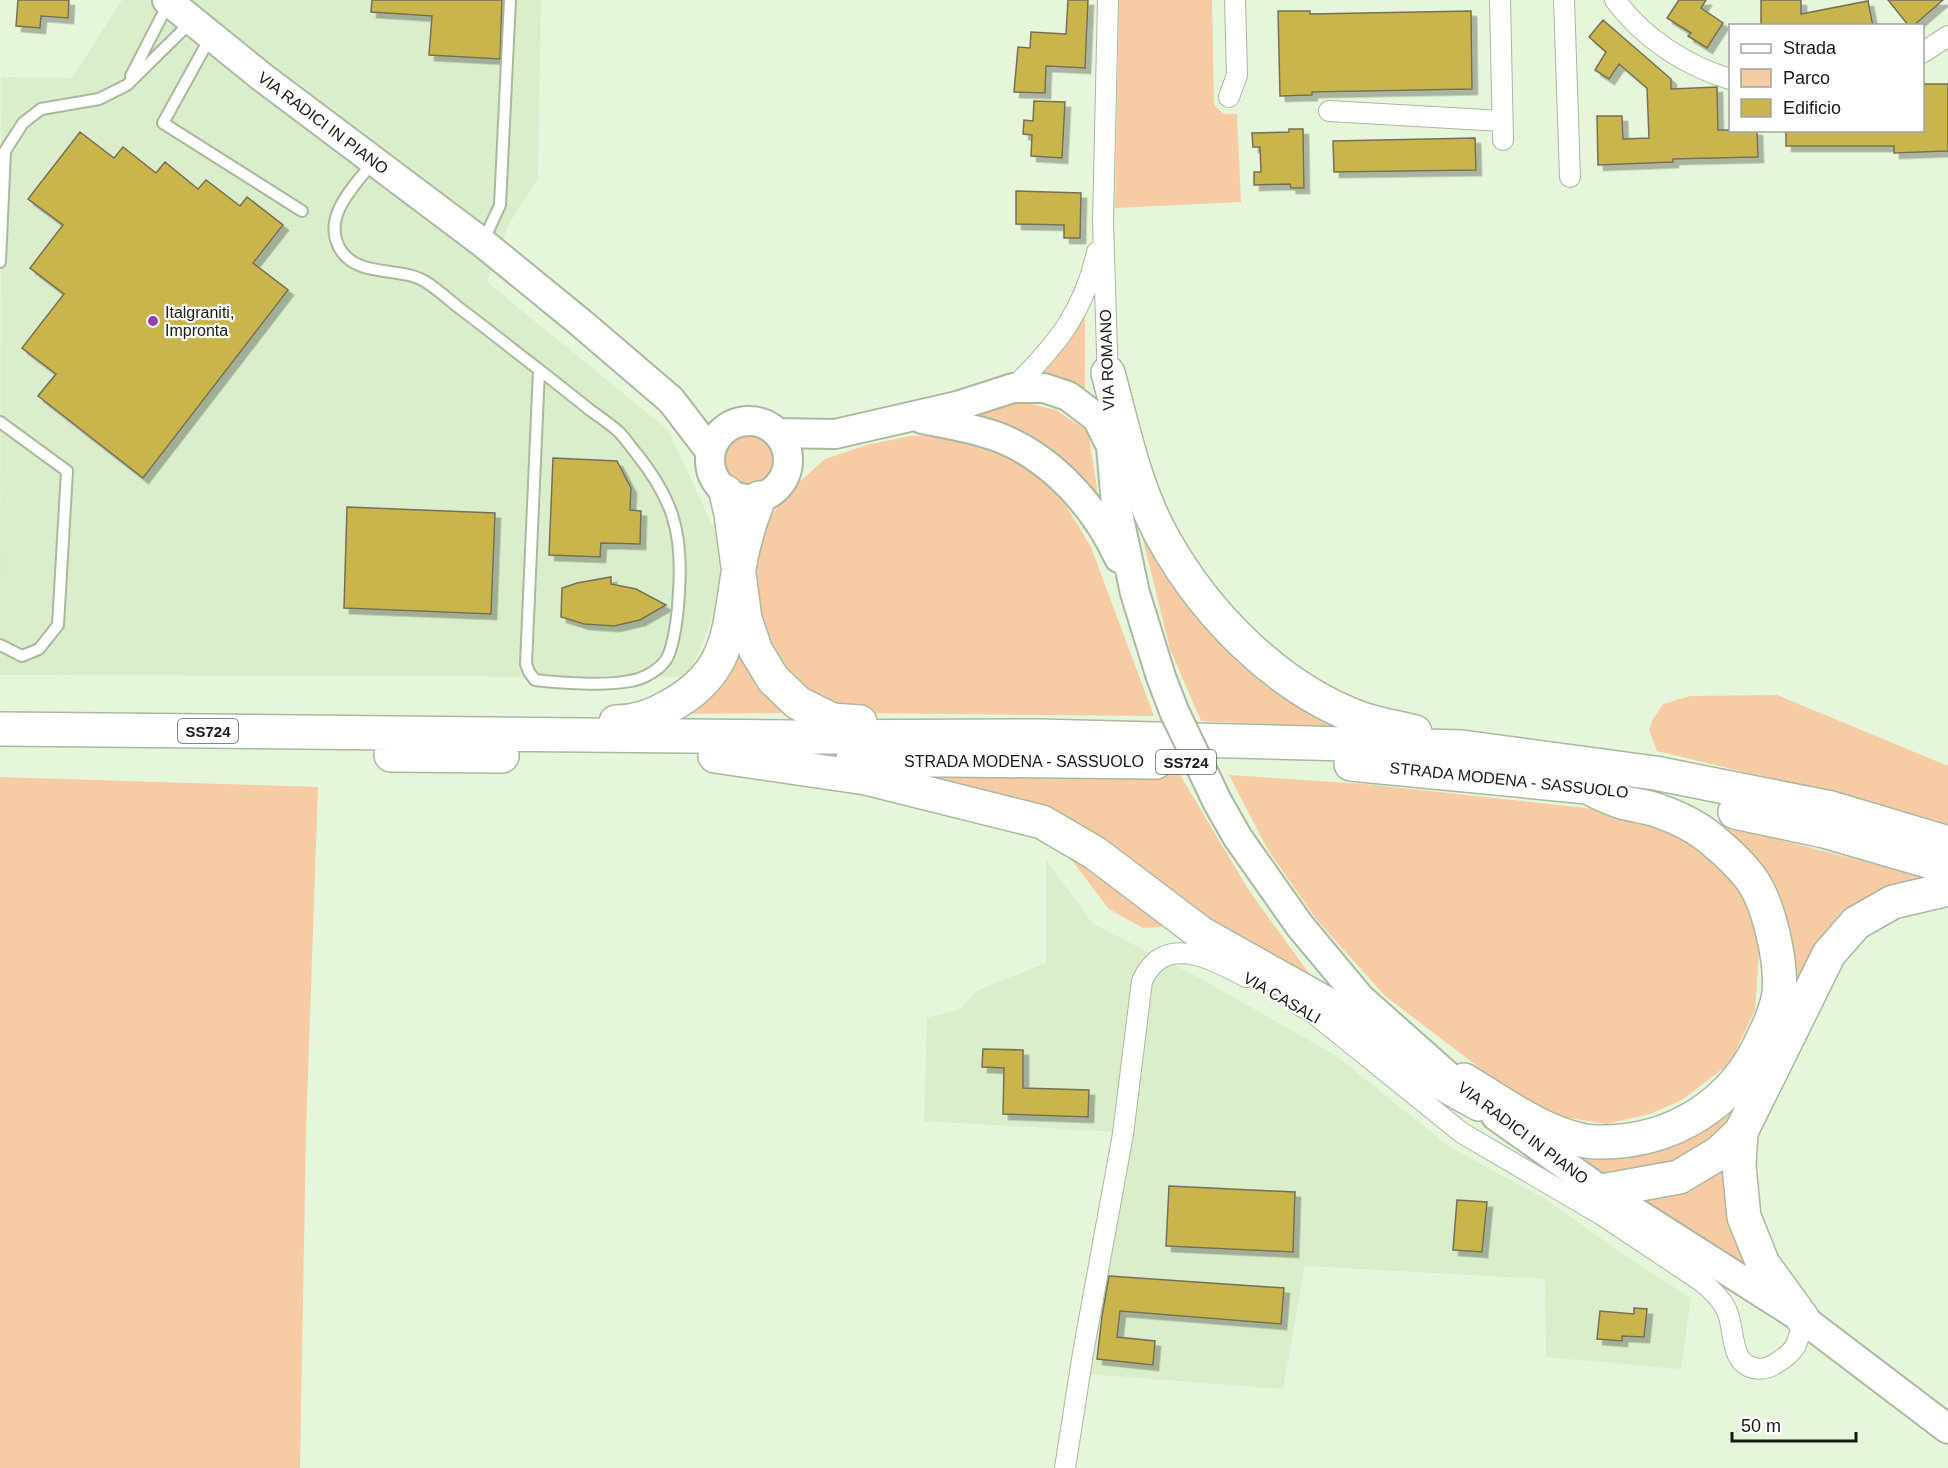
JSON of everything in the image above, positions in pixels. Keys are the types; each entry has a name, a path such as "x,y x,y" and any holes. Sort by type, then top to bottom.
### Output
{"highway":[{"path":"1108,374 1125,439 1143,493 1162,537 1188,577 1227,626 1269,667 1314,696 1361,719 1462,747"},
{"path":"726,492 745,619 756,651 774,679 798,703 831,720 1039,736"},
{"path":"424,740 464,722 628,722 657,713 681,700 702,682 720,660 729,634 738,569 747,528 759,498"},
{"name":"SS724","path":"0,729 424,740"},
{"name":"STRADA MODENA - SASSUOLO","path":"424,740 1039,736 1462,747 1655,773 1831,808 1948,843"},
{"name":"STRADA MODENA - SASSUOLO","path":"424,740 796,759 1338,763 1583,785 1653,795 1824,831 1948,867"},
{"name":"SS724","path":"0,751 424,740"},
{"path":"715,756 866,778 1042,822 1095,853 1202,934 1343,1013 1416,1069 1479,1104"},
{"path":"1426,1057 1552,1132 1597,1142 1655,1136 1703,1112 1738,1081 1757,1052 1779,994 1777,960 1769,917 1750,878 1716,842 1680,820 1654,810 1622,802 1583,785"},
{"path":"1602,1191 1679,1177 1719,1153 1741,1132 1829,954 1856,923 1893,902 1948,889"},
{"path":"1741,1132 1739,1166 1744,1217 1763,1264 1803,1319"}],"street":[{"name":"VIA ROMANO","path":"1108,0 1103,223 1111,446 1116,504 1135,593 1174,711"},
{"path":"1230,97 1237,75 1235,0"},
{"path":"1329,111 1503,131 1500,0"},
{"path":"1564,0 1570,177"},
{"path":"1615,0 1626,15 1665,48 1710,73 1729,78"},
{"name":"VIA RADICI IN PIANO","path":"168,1 262,77 483,243 671,400 710,451"},
{"path":"1924,52 1948,36"},
{"path":"1013,388 1038,364 1079,308 1092,273 1103,223"},
{"path":"777,433 835,434 911,418 1013,388 1044,388 1068,396 1097,418 1111,446"},
{"name":"VIA RADICI IN PIANO","path":"671,400 733,424"},
{"path":"911,418 964,426 999,438 1035,456 1063,478 1091,509 1113,545 1135,593"},
{"path":"745,421 768,426 777,433 787,452 788,462 786,473 780,484 771,493 747,500 736,498 717,484 712,474 710,451 723,430 745,421"},
{"path":"786,473 835,434"},
{"name":"VIA RADICI IN PIANO","path":"1174,711 1226,819 1307,935 1360,998 1479,1104 1602,1191 1803,1319 1948,1430"},
{"name":"VIA CASALI","path":"1065,1468 1083,1353 1124,1134 1142,981 1150,966 1156,961 1179,953 1197,954 1219,963 1312,1012 1462,1133 1602,1215 1701,1281 1716,1293 1726,1309 1731,1322 1735,1349 1741,1360 1749,1367 1769,1368 1785,1358 1798,1345 1803,1319"}],"lane":[{"path":"483,243 500,205 510,0"},
{"path":"127,84 168,1"},
{"path":"0,262 5,151 23,123 41,109 99,99 127,84 201,28"},
{"path":"201,28 163,123 302,211"},
{"path":"374,161 345,198 335,215 334,227 341,250 354,262 366,267 424,280 619,432 649,469 666,496 675,521 681,558 678,609 672,645 667,660 657,669 632,681 612,683 535,680 526,664 539,370"},
{"path":"0,422 67,471 58,625 39,649 22,656 0,645"}],"shaded area":[{"path":"122,0 541,0 538,178 509,224 487,282 668,430 717,535 720,577 713,615 689,677 0,675 1,77 72,78"},
{"path":"1046,860 1093,924 1198,977 1335,1055 1451,1148 1542,1197 1636,1263 1691,1298 1681,1369 1546,1357 1545,1279 1305,1266 1283,1389 1073,1373 1114,1132 924,1121 927,1018 960,1009 978,990 1046,963"}],"green space":[{"path":"1119,0 1212,0 1214,105 1224,114 1237,114 1241,202 1115,208"},
{"path":"1085,314 1085,394 1066,380 1039,376 1068,343"},
{"path":"1016,400 1056,410 1088,431 1099,502 963,415"},
{"path":"749,429 761,431 771,438 778,448 780,460 778,472 771,482 761,489 749,491 737,489 727,482 720,472 718,460 720,448 727,438 737,431"},
{"path":"910,436 950,436 998,452 1037,471 1060,496 1091,547 1154,716 852,713 809,694 774,659 751,605 752,557 768,519 796,485 825,459 866,445"},
{"path":"1135,507 1167,569 1352,729 1201,721 1170,649"},
{"path":"734,644 791,713 671,714"},
{"path":"1777,695 1948,766 1948,831 1828,792 1657,751 1649,730 1663,704 1690,696"},
{"path":"899,771 1179,773 1248,889 1311,976 1204,918 1085,828 1021,798"},
{"path":"1229,775 1365,784 1605,810 1663,827 1703,846 1741,890 1760,938 1755,1010 1730,1063 1682,1100 1650,1114 1606,1124 1557,1116 1506,1088 1385,996 1316,919 1268,850"},
{"path":"0,777 318,787 306,1131 300,1468 0,1468"},
{"path":"1708,821 1932,879 1792,991"},
{"path":"1060,845 1174,926 1143,928 1109,909"},
{"path":"1743,1099 1717,1133 1697,1152 1674,1166 1654,1173 1608,1176 1560,1143"},
{"path":"1726,1157 1753,1272 1636,1194"}],"building":[{"path":"18,0 69,0 68,18 41,16 40,28 16,26"},
{"path":"372,0 502,0 500,59 429,55 432,16 371,12"},
{"path":"1068,0 1088,0 1085,68 1046,66 1045,93 1014,92 1018,47 1030,48 1031,32 1066,34"},
{"path":"1679,0 1706,0 1701,8 1723,23 1707,48 1688,36 1691,33 1667,18"},
{"path":"1761,0 1801,0 1801,14 1868,1 1873,24 1761,24"},
{"path":"1888,0 1943,0 1915,24 1907,24"},
{"path":"1278,11 1310,11 1310,14 1471,11 1472,89 1312,92 1312,95 1280,96"},
{"path":"1603,20 1671,79 1671,89 1717,87 1718,130 1757,132 1758,157 1673,159 1673,162 1598,165 1597,116 1622,116 1623,139 1649,138 1647,88 1619,64 1609,79 1595,70 1606,52 1589,37"},
{"path":"1924,84 1948,84 1948,151 1894,153 1894,146 1786,146 1786,132 1924,132"},
{"path":"1034,101 1065,102 1062,158 1031,156 1032,135 1023,134 1024,120 1033,121"},
{"path":"1289,129 1303,129 1304,188 1291,188 1290,184 1254,185 1254,172 1261,172 1260,147 1253,147 1252,133 1289,132"},
{"name":"Italgraniti, Impronta","path":"80,132 114,158 123,147 156,173 165,162 198,189 206,180 240,206 247,197 283,225 253,263 288,290 143,478 38,396 56,374 22,348 64,294 30,268 63,225 28,199"},
{"path":"1475,138 1476,170 1334,172 1333,141"},
{"path":"1016,191 1081,193 1080,238 1064,238 1064,225 1016,224"},
{"path":"553,458 617,461 631,488 630,510 641,511 640,544 601,543 600,557 549,555"},
{"path":"347,507 495,513 491,614 344,608"},
{"path":"611,577 611,584 636,589 666,605 640,620 614,626 584,624 561,617 562,588"},
{"path":"983,1049 1023,1050 1023,1088 1089,1090 1088,1117 1003,1114 1004,1068 982,1067"},
{"path":"1169,1186 1295,1192 1293,1252 1166,1246"},
{"path":"1457,1200 1487,1202 1482,1252 1453,1250"},
{"path":"1109,1276 1284,1288 1281,1324 1120,1311 1117,1337 1155,1341 1153,1365 1097,1359"},
{"path":"1634,1308 1647,1309 1644,1337 1622,1336 1622,1341 1597,1339 1600,1311 1634,1314"}],"place":[{"name":"Italgraniti, Impronta","path":"153,321"}]}
